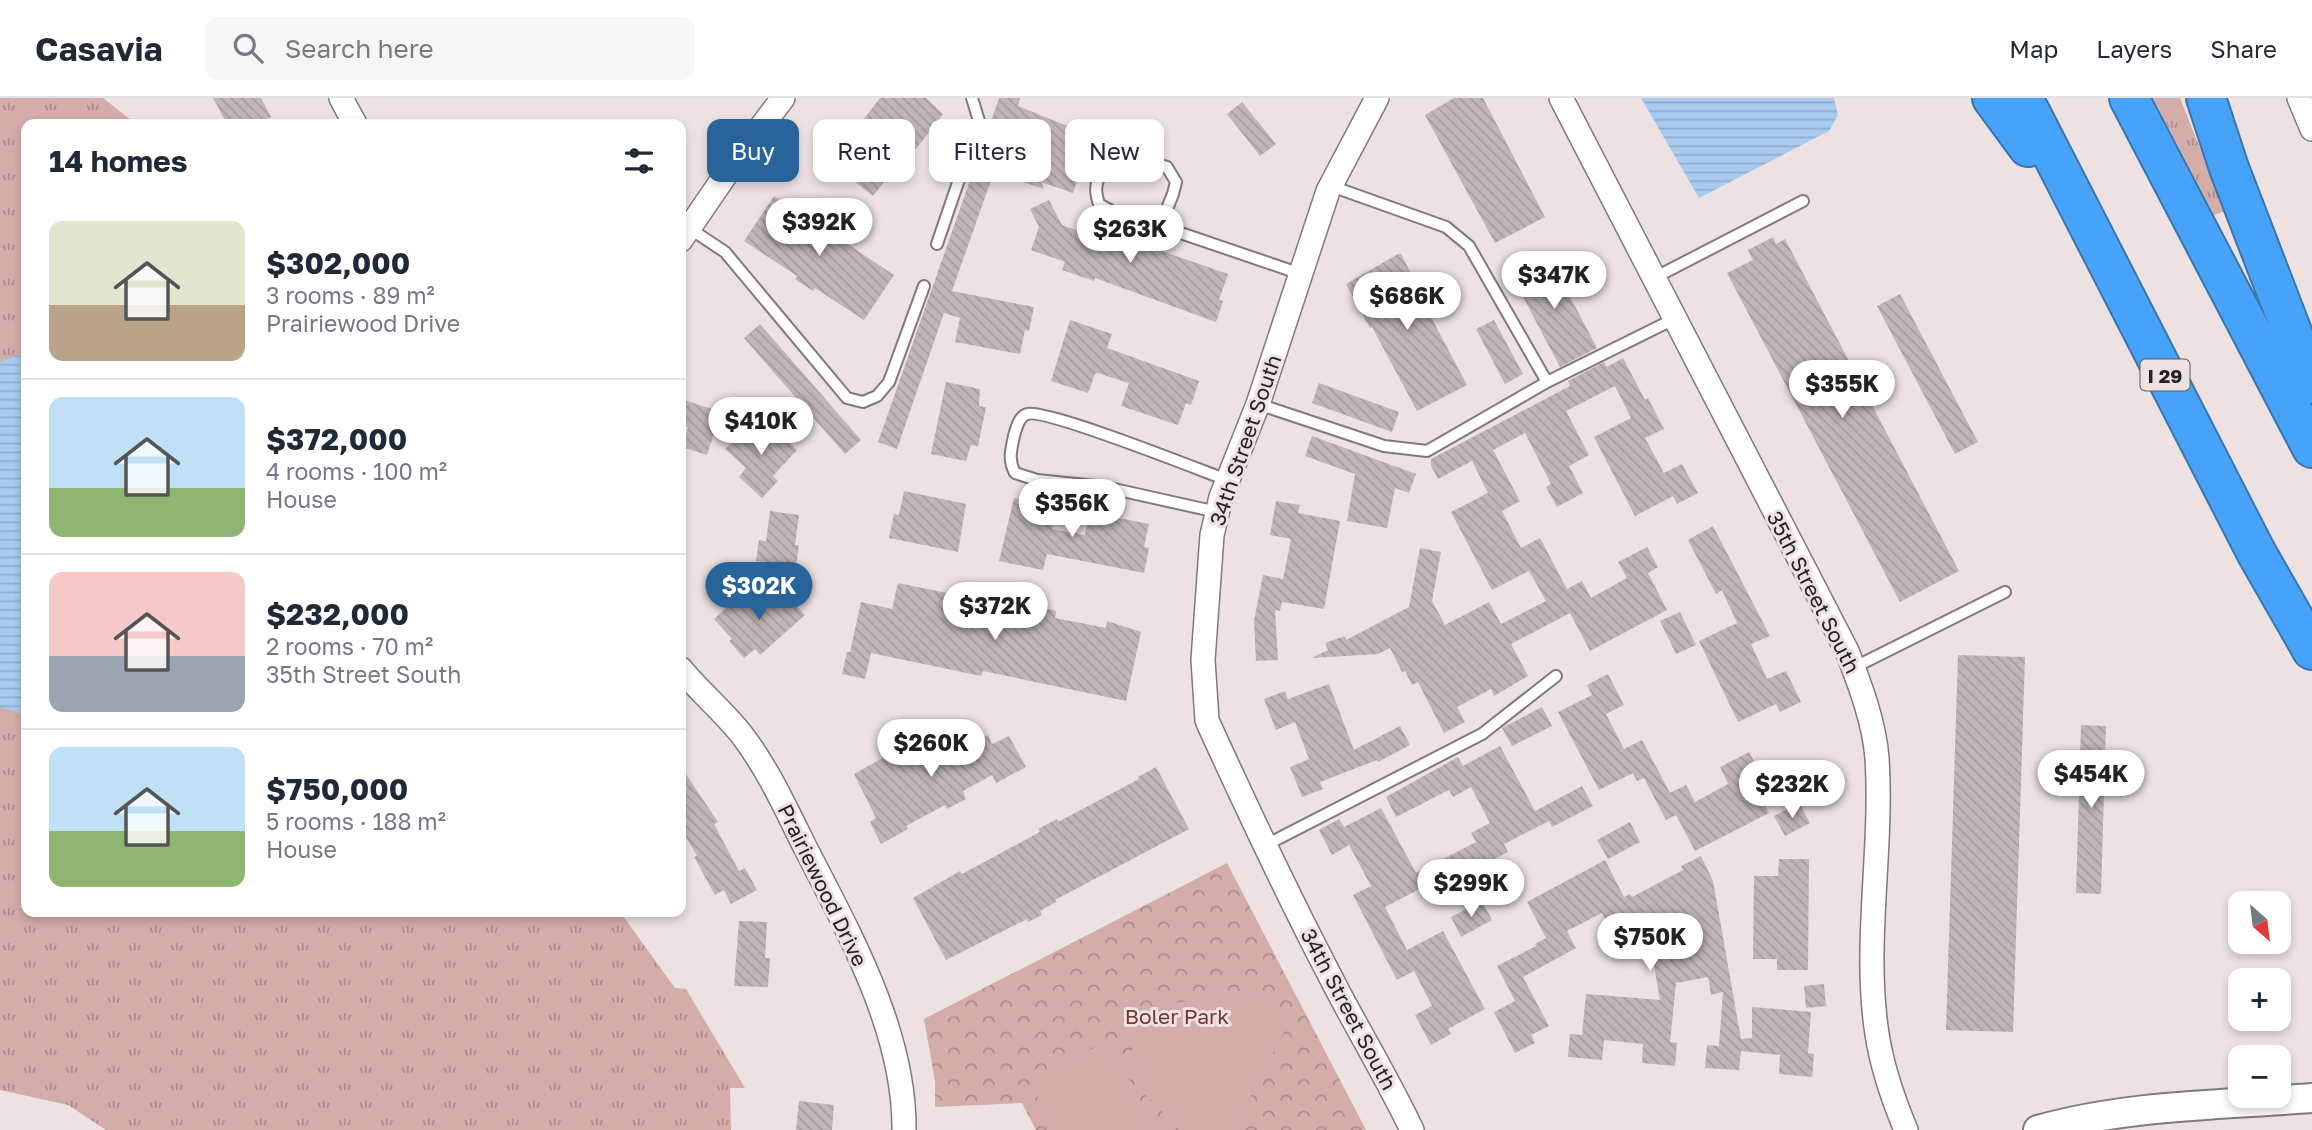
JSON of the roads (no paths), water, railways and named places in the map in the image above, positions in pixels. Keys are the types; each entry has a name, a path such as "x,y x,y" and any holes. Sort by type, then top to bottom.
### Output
{"highway":[{"path":"1992,98 2096,240"},
{"name":"I 29","path":"2023,98 2256,552 2312,650"},
{"path":"2129,98 2312,447"},
{"path":"2206,98 2229,168 2312,384"}],"street":[{"path":"341,98 352,119"},
{"path":"686,233 783,98"},
{"name":"34th Street South","path":"1377,98 1331,186 1258,404 1217,512 1212,535 1203,660 1207,720 1264,846 1327,972 1393,1090 1412,1130"},
{"name":"35th Street South","path":"1560,98 1847,651 1864,695 1877,755 1874,1012 1889,1087 1906,1130"},
{"name":"Prairiewood Drive","path":"686,674 741,734 765,770 836,907 888,1024 904,1102 904,1130"},
{"path":"2038,1130 2086,1118 2146,1110 2312,1098"}],"lane":[{"path":"937,244 979,121 972,98"},
{"path":"1160,226 1176,182 1167,167 1136,157 1106,169 1097,180 1095,193 1099,204 1124,218 1160,226 1301,274"},
{"path":"1331,186 1446,227 1469,246 1547,382"},
{"path":"1654,278 1803,201"},
{"path":"686,234 725,252 847,398 863,402 877,396 889,382 924,286"},
{"path":"1258,404 1384,446 1427,450 1547,382 1676,318"},
{"path":"1217,512 1105,486 1037,480 1015,473 1010,463 1016,428 1023,415 1029,413 1051,417 1105,434 1227,480"},
{"path":"1853,668 2005,592"},
{"path":"1264,846 1482,734 1556,676"}],"water":[{"path":"1641,98 1834,98 1838,115 1829,131 1699,198"},
{"path":"21,353 21,713 0,707 0,362"}],"park label":[{"name":"Boler Park","path":"1177,1016"}]}
